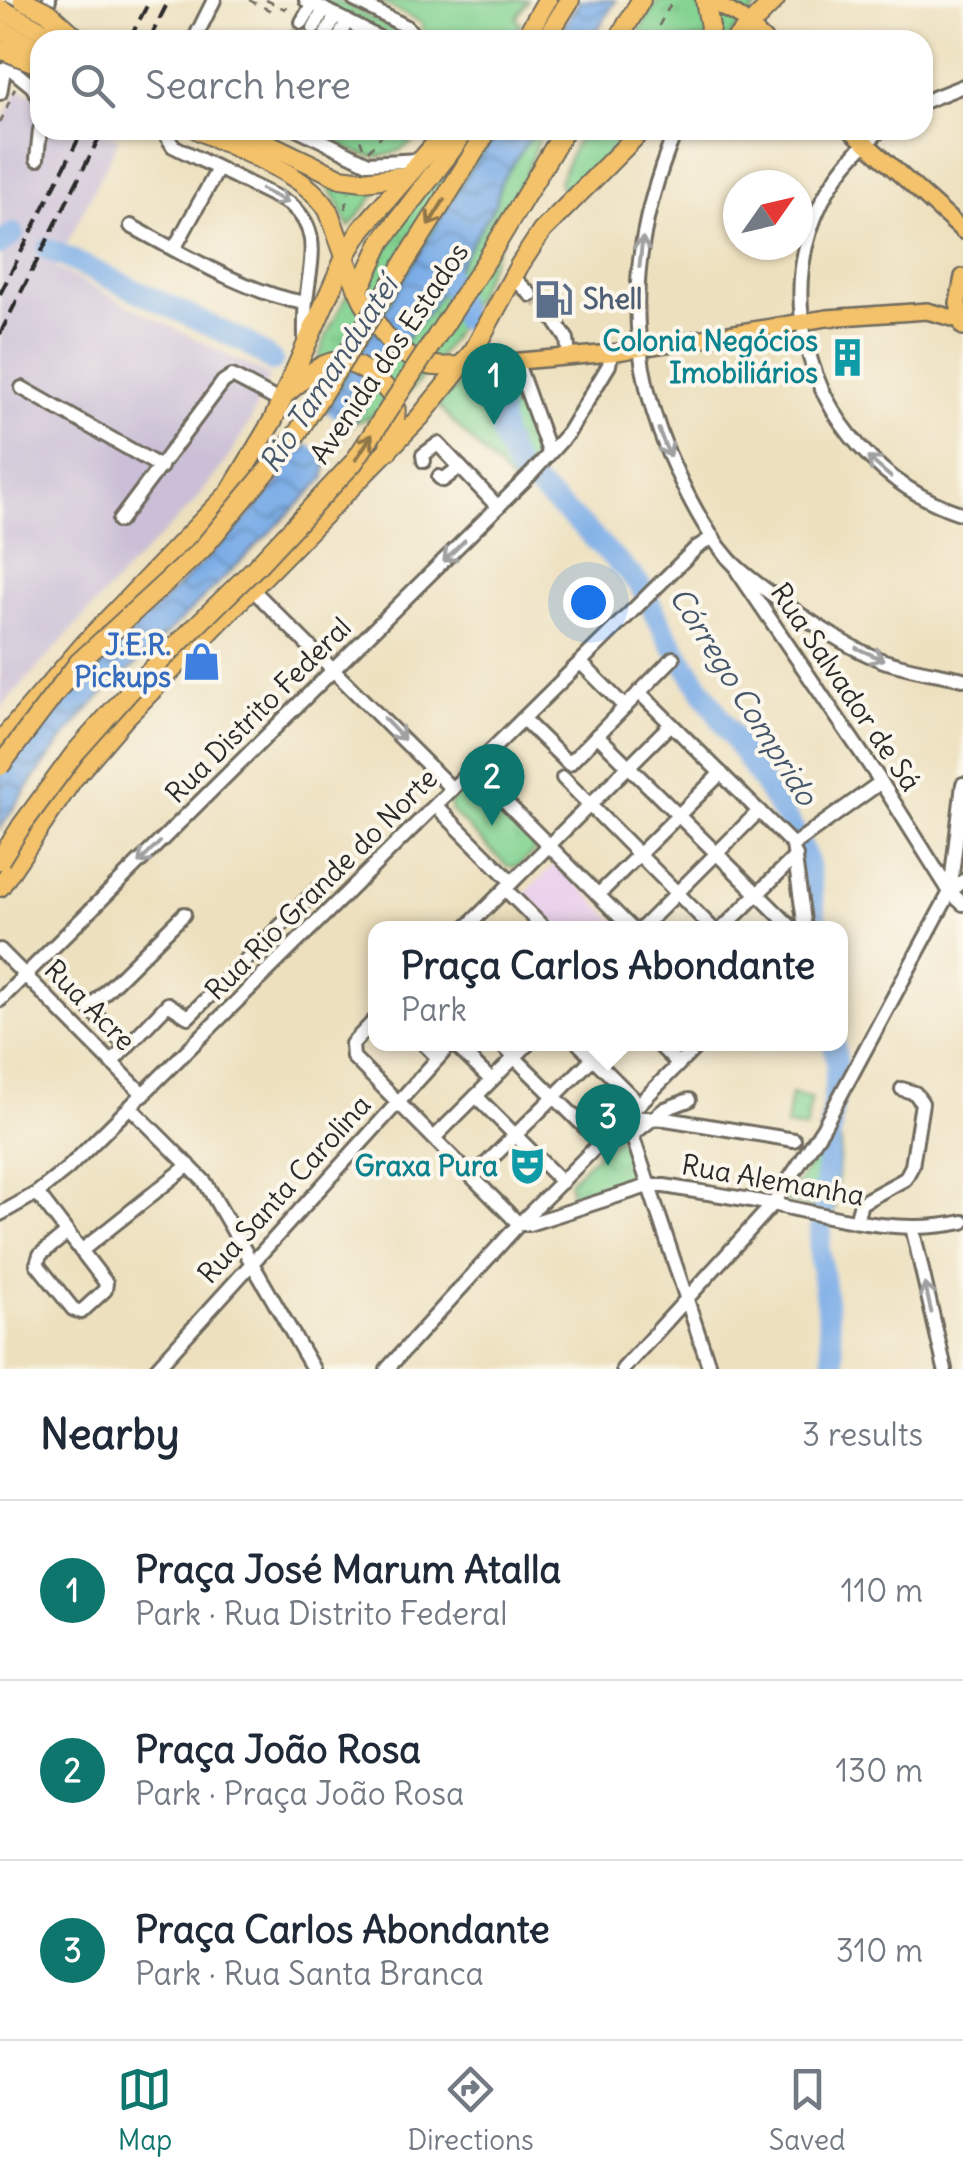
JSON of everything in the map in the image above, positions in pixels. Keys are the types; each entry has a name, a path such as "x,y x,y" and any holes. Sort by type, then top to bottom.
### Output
{"highway":[{"path":"530,30 548,0"},
{"path":"551,30 570,0"},
{"path":"624,30 641,0"},
{"path":"707,0 710,30"},
{"path":"745,30 775,0"},
{"path":"34,6 69,30"},
{"path":"0,9 41,30"},
{"path":"0,29 30,45"},
{"path":"0,49 30,62"},
{"path":"218,140 298,180 323,202 370,314 390,342 415,360 436,366 462,366"},
{"path":"260,140 351,181 405,176"},
{"name":"Avenida dos Estados","path":"0,742 78,651 223,500 249,464 283,398 346,256 362,230 437,140"},
{"path":"360,288 382,241 459,140"},
{"name":"Avenida dos Estados","path":"0,766 79,662 202,549 293,440 482,140"},
{"name":"Avenida dos Estados","path":"0,860 76,752 131,690 255,568 354,462 486,260 558,140"},
{"name":"Avenida dos Estados","path":"0,886 97,750 388,451 462,366 542,232 632,140"},
{"path":"436,366 489,326"},
{"path":"283,398 324,364 337,360 354,362 387,390 396,409 388,451"}],"main road":[{"path":"707,0 755,30"},
{"path":"861,140 963,231"},
{"path":"927,311 962,281"},
{"path":"462,366 611,353 802,322 927,311 962,323 962,281"}],"street":[{"path":"0,94 4,69 19,60 34,6 49,0"},
{"path":"199,30 214,0"},
{"path":"354,0 412,30"},
{"path":"326,30 352,26"},
{"path":"326,30 352,26"},
{"path":"4,69 30,85"},
{"path":"933,98 963,86"},
{"path":"37,158 39,140"},
{"path":"170,140 174,146 290,204 304,218 314,250 305,344"},
{"path":"323,140 379,164 418,160"},
{"name":"Rua Salvador de Sá","path":"672,140 652,189 644,223 635,311 645,388 659,433 692,504 713,537 881,782 950,892 963,904"},
{"path":"868,140 837,178 814,224 802,274 802,322 818,384 850,438 896,482 963,514"},
{"path":"174,249 218,168"},
{"path":"131,226 288,300 306,303"},
{"path":"516,272 531,294"},
{"path":"553,318 566,339 569,356"},
{"name":"Rua Distrito Federal","path":"0,1000 527,478 568,433 609,365 611,353"},
{"path":"517,362 549,452"},
{"path":"119,521 232,376 283,398"},
{"path":"22,388 161,468"},
{"path":"424,461 423,455 438,444 498,507"},
{"path":"439,477 443,480 460,468"},
{"name":"Rua Rio Grande do Norte","path":"0,1214 67,1170 696,548 713,537"},
{"path":"731,562 811,622 860,650 881,660 963,678"},
{"path":"253,590 452,789"},
{"path":"523,719 569,764 673,658"},
{"path":"581,662 625,706"},
{"path":"640,692 796,845 804,921"},
{"path":"473,921 671,724"},
{"path":"597,735 785,921"},
{"path":"473,770 624,921"},
{"path":"598,895 720,773"},
{"path":"563,778 705,921"},
{"path":"730,921 758,894 796,845 881,782"},
{"path":"624,1369 772,1204 823,1128 950,892 959,848 963,784"},
{"path":"436,806 538,921"},
{"path":"649,921 759,812"},
{"path":"924,849 942,853 959,848"},
{"path":"950,892 963,881"},
{"path":"111,1062 170,1004 188,1017 318,889"},
{"path":"127,1046 89,1008 184,914"},
{"name":"Rua Acre","path":"0,950 144,1096"},
{"path":"368,1027 352,1044 350,1051 357,1062 519,1224"},
{"path":"431,1051 437,1057"},
{"name":"Rua Santa Carolina","path":"156,1369 444,1051"},
{"path":"460,1051 491,1080"},
{"path":"508,1051 600,1143"},
{"path":"434,1138 520,1051"},
{"path":"587,1051 640,1104"},
{"path":"473,1177 599,1051"},
{"path":"665,1051 678,1064"},
{"path":"387,1369 519,1224 692,1051"},
{"path":"856,1220 860,1203 904,1179 912,1166 922,1104 915,1093 902,1088"},
{"path":"476,1096 561,1182 565,1201 575,1209"},
{"path":"632,1135 671,1106 689,1100"},
{"path":"131,1108 205,1182 312,1369"},
{"path":"626,1117 794,1140"},
{"path":"626,1117 710,1369"},
{"path":"81,1251 189,1165"},
{"name":"Rua Alemanha","path":"519,1224 648,1186 772,1204 827,1217 912,1227 963,1222"},
{"path":"36,1193 107,1285 78,1312 39,1268 37,1260 67,1234"},
{"path":"912,1227 945,1369"}],"path":[{"path":"249,0 270,10 274,4"},
{"path":"266,0 285,9 290,0"},
{"path":"656,30 672,0"},
{"path":"360,140 362,157"},
{"path":"362,157 377,140"},
{"path":"334,226 346,207 351,181"}],"shaded area":[{"path":"19,88 30,93 30,140 119,140 55,268 269,376 252,418 225,463 193,504 0,709 0,126"},
{"path":"556,863 615,921 547,921 522,896"}],"green space":[{"path":"314,0 336,0 394,30 372,30"},
{"path":"376,0 528,0 516,18 521,24 517,30 423,30 422,23"},
{"path":"658,0 764,0 736,30 640,30"},
{"path":"331,140 416,140 383,156 358,153"},
{"path":"469,140 494,140 471,168 328,410 316,374 330,328 380,246 441,167"},
{"path":"528,140 538,140 494,255 447,345 419,382 387,409 351,423 391,356 425,316 455,271 495,204 501,182"},
{"path":"577,140 623,140 570,190 563,191 559,182"},
{"path":"322,178 352,192 379,190 349,227"},
{"path":"503,369 513,380 537,447 530,465 512,483 438,406 471,371"},
{"path":"466,785 478,786 533,841 534,852 517,867 507,866 451,811 451,800"},
{"path":"791,1094 811,1098 806,1129 786,1126"},
{"path":"833,1130 841,1143 834,1212 784,1202"},
{"path":"620,1137 626,1143 634,1180 583,1198 571,1196 569,1181 614,1138"}],"water":[{"path":"580,0 616,0 597,30 561,30"},
{"path":"494,140 528,140 501,182 495,204 455,271 425,316 391,356 373,392 327,463 324,479 94,703 42,767 0,829 0,773 78,676 106,657 242,524 280,480 290,454 305,450 471,168"}],"pier":[{"path":"325,412 352,426 332,458 306,443"}],"waterway":[{"path":"0,244 13,234"},
{"path":"48,249 247,343 272,361"},
{"name":"Córrego Comprido","path":"441,258 463,319"},
{"name":"Córrego Comprido","path":"495,370 502,437 517,470 585,529 640,585 668,638 793,829 807,859 816,921"},
{"name":"Córrego Comprido","path":"835,1051 819,1248 835,1369"}],"tunnel":[{"path":"298,30 302,22"},
{"path":"531,295 553,318"}],"railway":[{"path":"134,30 150,0"},
{"path":"154,30 169,0"},
{"path":"0,294 78,140"},
{"path":"0,334 98,140"}],"place":[{"name":"Shell","path":"553,299"},
{"name":"Colonia Negócios Imobiliários","path":"848,357"},
{"name":"Praça José Marum Atalla","path":"494,425"},
{"name":"J.E.R. Pickups","path":"201,661"},
{"name":"Praça João Rosa","path":"492,826"},
{"name":"Graxa Pura","path":"528,1166"},
{"name":"Praça Carlos Abondante","path":"608,1166"}],"water label":[{"name":"Rio Tamanduateí","path":"328,374"}]}
